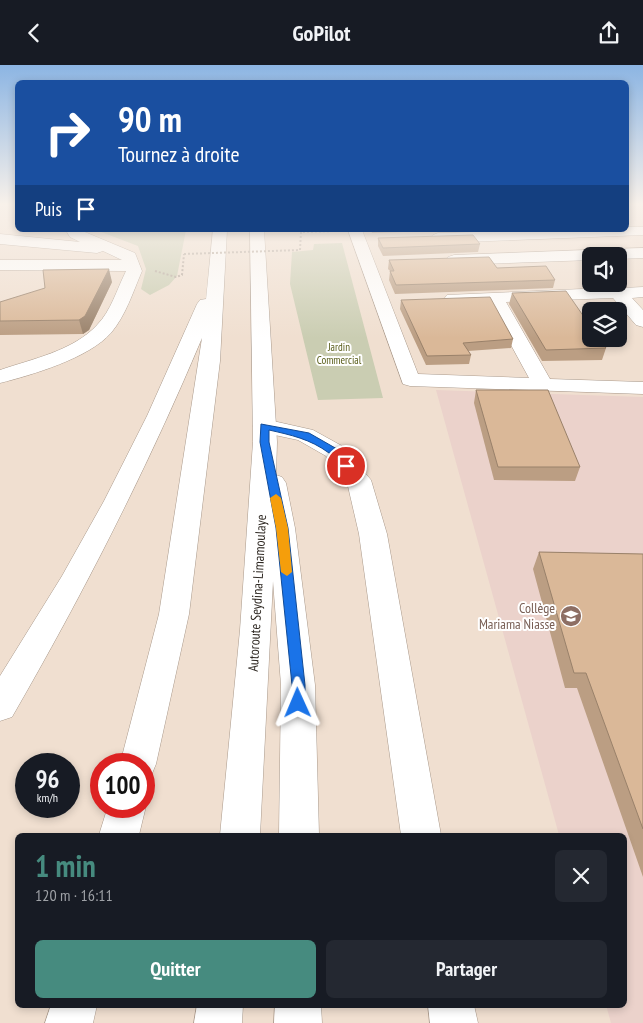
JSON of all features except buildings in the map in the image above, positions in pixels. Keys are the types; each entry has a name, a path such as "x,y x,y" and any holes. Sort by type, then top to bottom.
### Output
{"main road":[{"path":"0,377 81,347 105,329 134,271 134,265 130,256 108,249"},
{"path":"141,753 174,614 206,401 219,249"},
{"name":"Autoroute Seydina-Limamoulaye","path":"240,833 256,630 264,434 259,249"},
{"path":"362,249 410,380 643,387"},
{"path":"627,255 643,253"},
{"path":"437,261 582,259"},
{"path":"367,263 387,263"},
{"path":"0,265 134,265"},
{"path":"0,706 108,520 154,428 199,325 217,274"},
{"path":"438,300 582,290"},
{"path":"627,290 643,292"},
{"path":"618,292 643,321"},
{"path":"494,297 543,384"},
{"path":"382,302 400,301"},
{"path":"299,833 298,685 282,528 264,434 305,435 334,451 359,480 374,534 421,833"},
{"path":"120,833 124,818"},
{"path":"70,1023 73,1008"},
{"path":"218,1023 220,1008"},
{"path":"298,1008 298,1023"},
{"path":"452,1008 454,1023"}],"path":[{"path":"134,265 176,277 182,275 184,254 300,249"}],"shaded area":[{"name":"Collège Mariama Niasse","path":"436,390 643,397 643,1023 611,1023 607,1008 627,1008 627,833 558,833"}],"green space":[{"path":"139,249 182,249 177,276 169,285 150,295 141,289 146,269"},
{"name":"Jardin Commercial","path":"344,249 383,398 318,400 290,284 292,252"}],"slow traffic":[{"path":"276,498 282,528 287,572"}],"place":[{"name":"Collège Mariama Niasse","path":"571,616"}],"route":[{"path":"298,703 298,685 282,528 265,442 264,426 305,435 334,451 346,466"}]}
